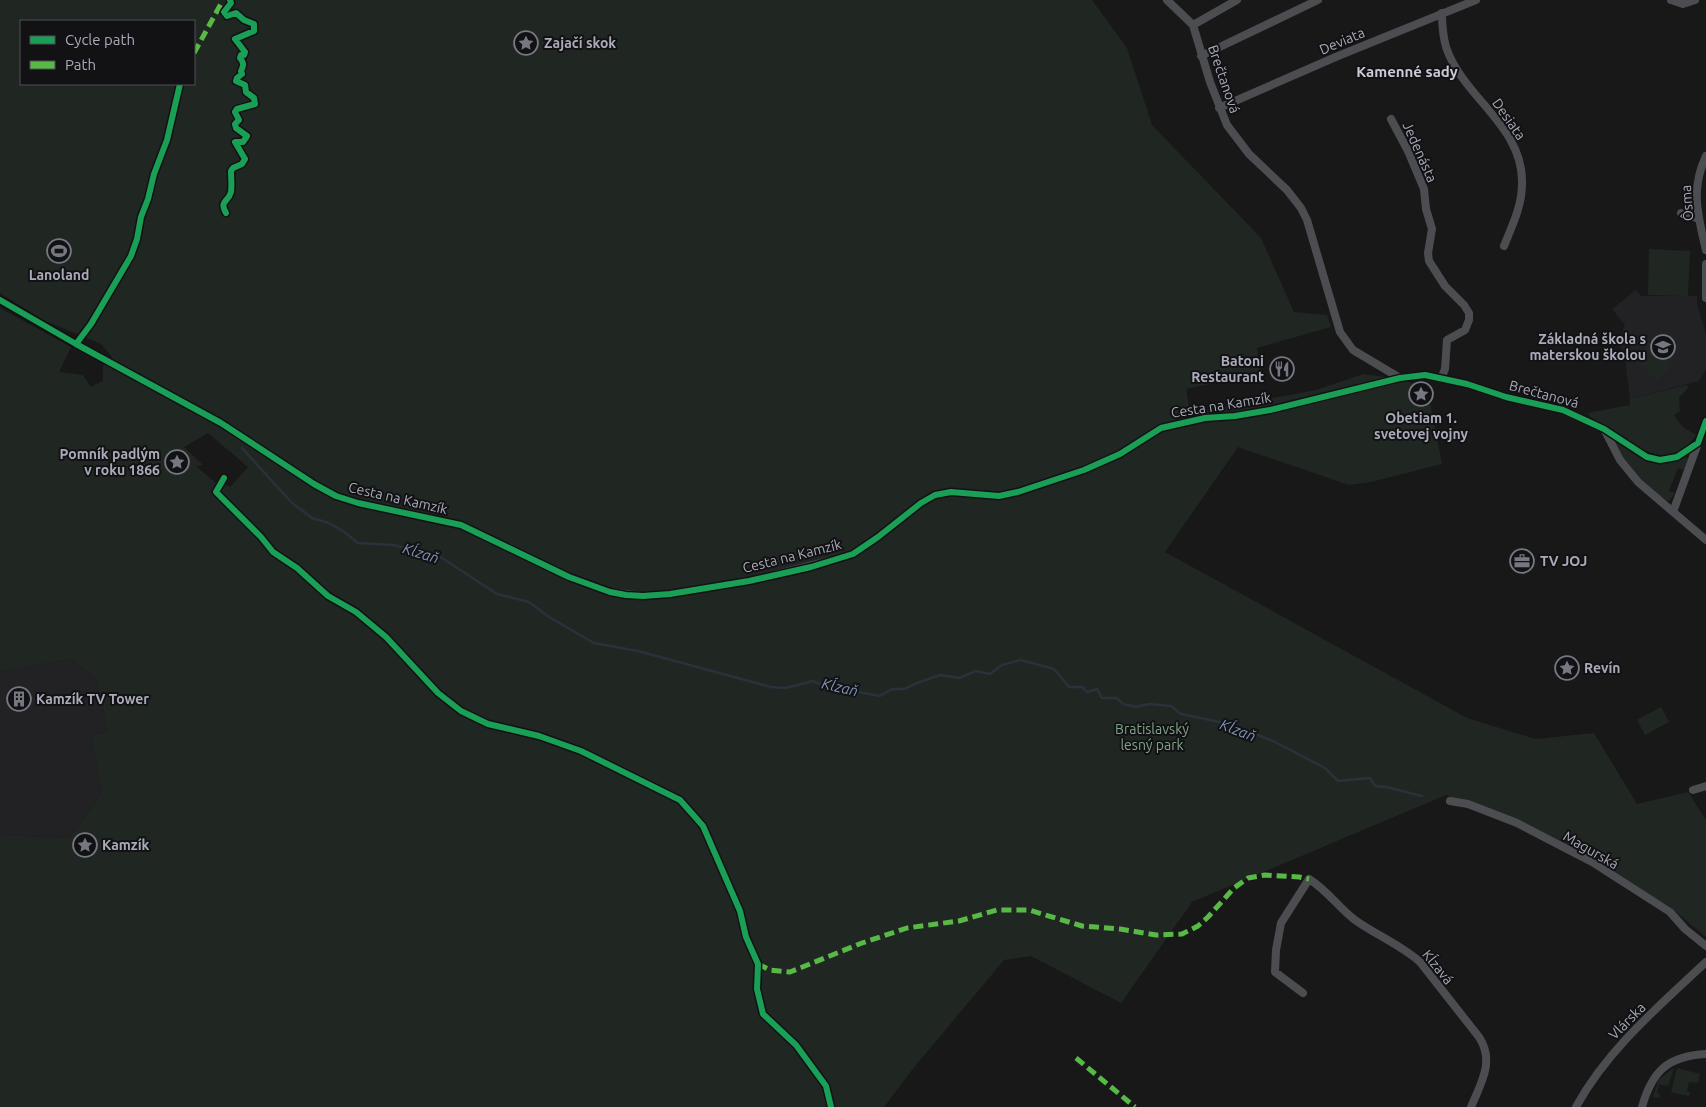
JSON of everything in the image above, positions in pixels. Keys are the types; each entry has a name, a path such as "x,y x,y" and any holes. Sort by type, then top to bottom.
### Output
{"street":[{"path":"1167,0 1193,25 1237,0"},
{"path":"1201,56 1318,0"},
{"name":"Deviata","path":"1219,108 1338,56 1476,0"},
{"path":"1671,0 1683,4 1695,0"},
{"name":"Desiata","path":"1442,13 1444,37 1450,57 1461,75 1514,144 1520,163 1521,198 1518,211 1504,246"},
{"name":"Brečtanová","path":"1193,25 1201,56 1227,125 1241,145 1287,190 1301,208 1312,233 1335,322 1353,350 1400,378 1425,375 1467,384 1506,397 1563,410 1604,430 1647,457 1660,460 1678,457 1698,443"},
{"name":"Jedenásta","path":"1391,119 1408,151 1424,189 1426,210 1432,229 1428,252 1429,261 1445,286 1464,305 1469,315 1468,325 1465,330 1448,340 1445,369 1441,379"},
{"name":"Ôsma","path":"1706,156 1696,184 1698,216 1706,250"},
{"path":"1680,213 1698,216"},
{"path":"1706,264 1706,298"},
{"name":"Cesta na Kamzík","path":"221,423 314,484 336,496 358,503 460,525 569,577 610,592 643,596 670,594 749,581 853,554 910,511 935,495 950,492 999,496 1018,492 1084,470 1120,454 1161,428 1205,418 1235,416 1270,410 1400,378"},
{"path":"1674,512 1706,421"},
{"path":"1604,430 1620,460 1638,482 1706,540"},
{"path":"1693,790 1706,786"},
{"name":"Magurská","path":"1450,801 1468,804 1517,823 1592,862 1670,912 1685,929 1706,946"},
{"name":"Kĺzavá","path":"1303,993 1275,972 1276,950 1281,923 1309,879 1322,888 1354,919 1412,954 1479,1036 1486,1053 1487,1066 1471,1107"},
{"name":"Vlárska","path":"1576,1107 1584,1092 1609,1058 1706,962"},
{"path":"1642,1107 1650,1084 1661,1069 1679,1058 1706,1054"}],"shaded area":[{"name":"Základná škola s materskou školou","path":"1636,290 1641,296 1697,296 1697,304 1706,334 1706,369 1699,381 1630,399 1624,351 1617,344 1625,325 1612,309"},
{"path":"70,659 96,678 108,732 91,735 102,793 69,838 0,835 0,672"}],"green space":[{"name":"Bratislavský lesný park","path":"0,0 1092,0 1127,48 1152,125 1261,238 1294,312 1327,315 1331,327 1257,348 1260,373 1186,389 1190,413 1316,390 1364,374 1399,379 1427,388 1442,464 1371,482 1349,485 1238,447 1165,552 1467,718 1536,739 1594,733 1637,804 1688,792 1706,820 1706,937 1669,906 1516,821 1446,795 1192,902 1121,1003 1031,956 1004,960 912,1070 884,1107 0,1107 0,835 69,838 102,793 91,735 108,732 96,678 70,659 0,672 0,308 71,347 59,372 83,375 91,387 103,381 103,366 112,357 101,344 43,320 0,293","holes":["208,433 248,467 230,487 217,484 196,466 203,465 184,447"]},
{"path":"1649,249 1690,251 1688,296 1648,295"},
{"path":"1649,343 1673,364 1658,381 1634,360"},
{"path":"1687,385 1688,388 1679,398 1680,411 1674,415 1683,427 1696,435 1688,445 1671,455 1654,454 1644,450 1589,416 1588,413 1630,405 1630,399"},
{"path":"1609,437 1636,455 1654,462 1663,463 1688,458 1685,470 1678,468 1669,491 1675,493 1669,501 1659,497 1642,484"},
{"path":"1661,707 1669,722 1645,735 1637,720"},
{"path":"1674,1068 1668,1086 1659,1084 1657,1093 1660,1094 1659,1098 1653,1097 1659,1079"},
{"path":"1677,1068 1700,1074 1698,1083 1689,1082 1687,1091 1690,1092 1689,1096 1671,1092"}],"waterway":[{"name":"Kĺzaň","path":"242,448 292,503 312,518 329,523 358,543 394,545 442,558 497,594 529,602 549,617 594,643 638,651 771,687 786,688 813,681 825,686 880,696 892,689 904,689 940,675 959,678 976,671 990,674 1002,665 1021,660 1054,669 1069,687 1082,687 1087,692 1097,689 1102,698 1117,698 1123,704 1136,707 1149,704 1171,706 1181,714 1229,724 1273,741 1325,768 1338,781 1370,778 1375,786 1422,796"}],"marked path":[{"path":"195,51 222,2"},
{"path":"758,964 770,970 790,972 862,943 907,928 959,921 997,910 1029,910 1082,926 1120,929 1156,935 1182,934 1198,926 1234,888 1248,878 1265,875 1309,879"},
{"path":"1076,1058 1135,1107"}],"cycle path":[{"path":"226,213 223,206 231,192 231,171 242,164 245,159 235,142 243,142 247,136 236,128 235,124 239,120 235,112 237,109 255,104 254,98 246,92 245,85 236,81 242,74 243,64 240,58 245,52 235,39 254,31 254,24 244,20 236,13 227,16 224,12 231,3 230,0"},
{"path":"76,344 91,324 131,256 154,174 167,140 180,85"},
{"path":"0,300 221,423 314,484 336,496 358,503 461,525 569,577 610,592 626,595 670,594 749,581 811,567 853,554 921,503 935,495 951,492 999,496 1018,492 1084,470 1120,454 1161,428 1205,418 1235,416 1270,410 1400,378 1425,375 1467,384 1506,397 1563,410 1604,429 1647,457 1660,460 1677,457 1698,443 1706,421"},
{"path":"224,478 216,492 261,537 273,552 297,568 328,596 356,612 386,637 438,693 461,711 488,724 539,736 581,751 680,800 703,826 740,911 746,937 758,964 757,989 763,1014 796,1045 826,1086 831,1107"}],"place":[{"name":"Zajačí skok","path":"526,43"},
{"name":"Lanoland","path":"59,251"},
{"name":"Základná škola s materskou školou","path":"1663,347"},
{"name":"Batoni Restaurant","path":"1282,369"},
{"name":"Obetiam 1. svetovej vojny","path":"1421,394"},
{"name":"Pomník padlým v roku 1866","path":"177,462"},
{"name":"TV JOJ","path":"1522,561"},
{"name":"Revín","path":"1567,668"},
{"name":"Kamzík TV Tower","path":"19,699"},
{"name":"Kamzík","path":"85,845"}],"district":[{"name":"Kamenné sady","path":"1407,71"}]}
